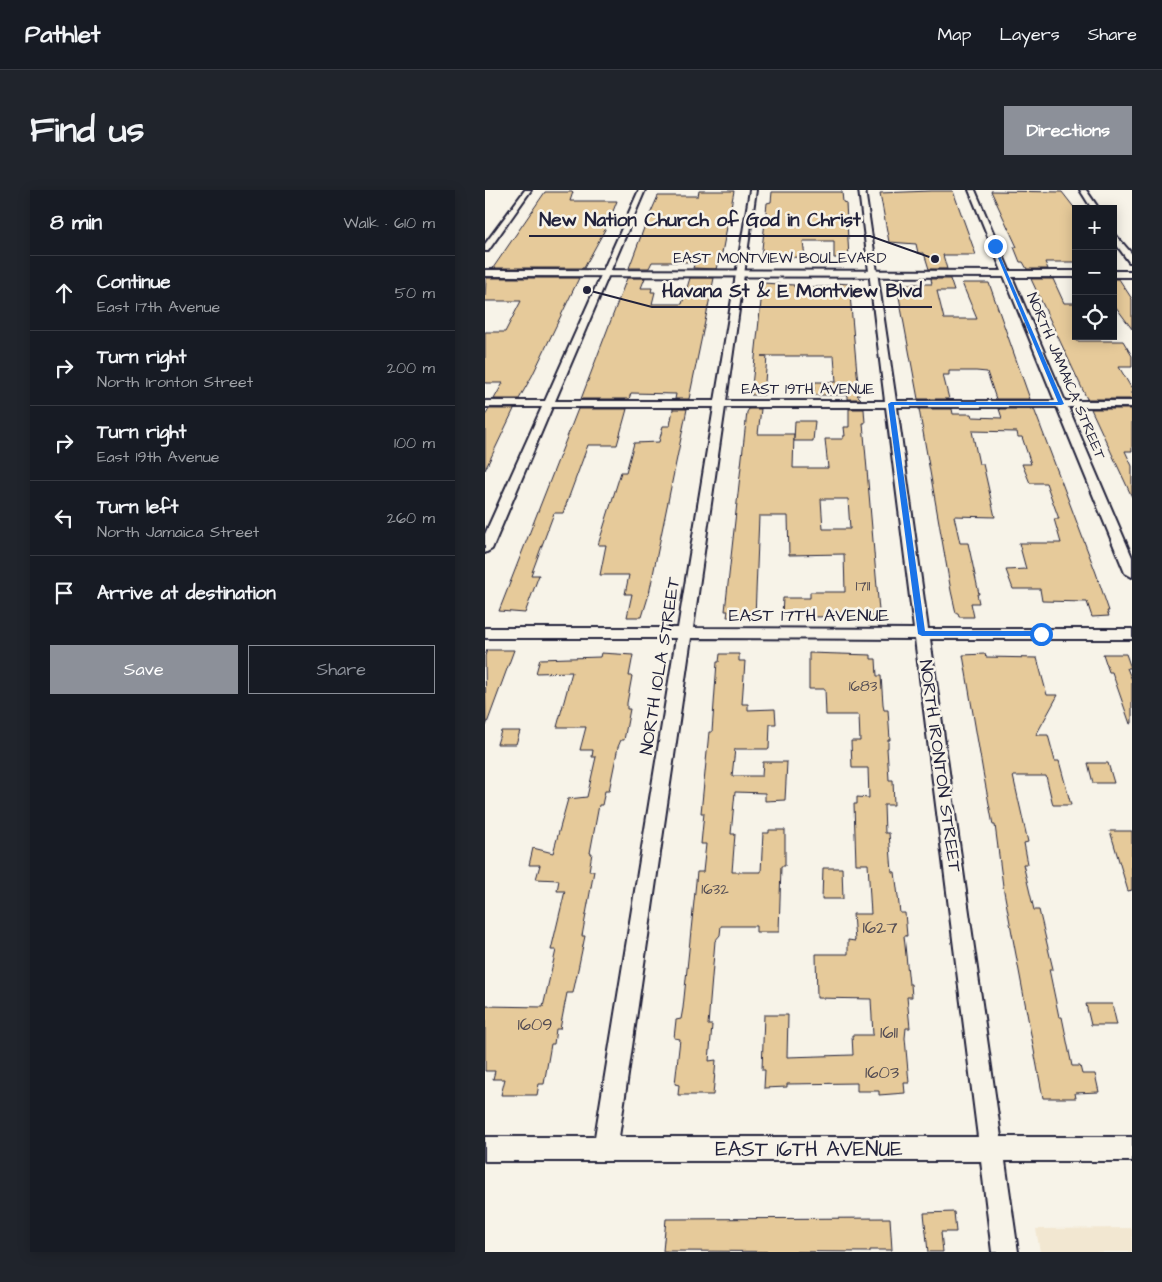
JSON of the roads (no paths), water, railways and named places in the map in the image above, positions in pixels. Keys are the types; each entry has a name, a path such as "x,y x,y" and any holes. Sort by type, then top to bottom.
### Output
{"main road":[{"name":"EAST MONTVIEW BOULEVARD","path":"485,273 1072,274"},
{"path":"1117,274 1132,274"}],"street":[{"path":"485,249 528,190"},
{"path":"485,549 642,190"},
{"name":"NORTH IOLA STREET","path":"605,1149 753,190"},
{"name":"NORTH IRONTON STREET","path":"862,190 1005,1252"},
{"name":"NORTH JAMAICA STREET","path":"973,190 1132,572"},
{"path":"1083,190 1093,205"},
{"path":"1117,239 1132,260"},
{"name":"EAST 19TH AVENUE","path":"485,404 1132,404"},
{"name":"EAST 17TH AVENUE","path":"485,633 1132,634"},
{"name":"EAST 16TH AVENUE","path":"485,1149 1132,1149"}],"place":[{"name":"New Nation Church of God in Christ","path":"935,259"},
{"name":"Havana St & E Montview Blvd","path":"587,290"}]}
